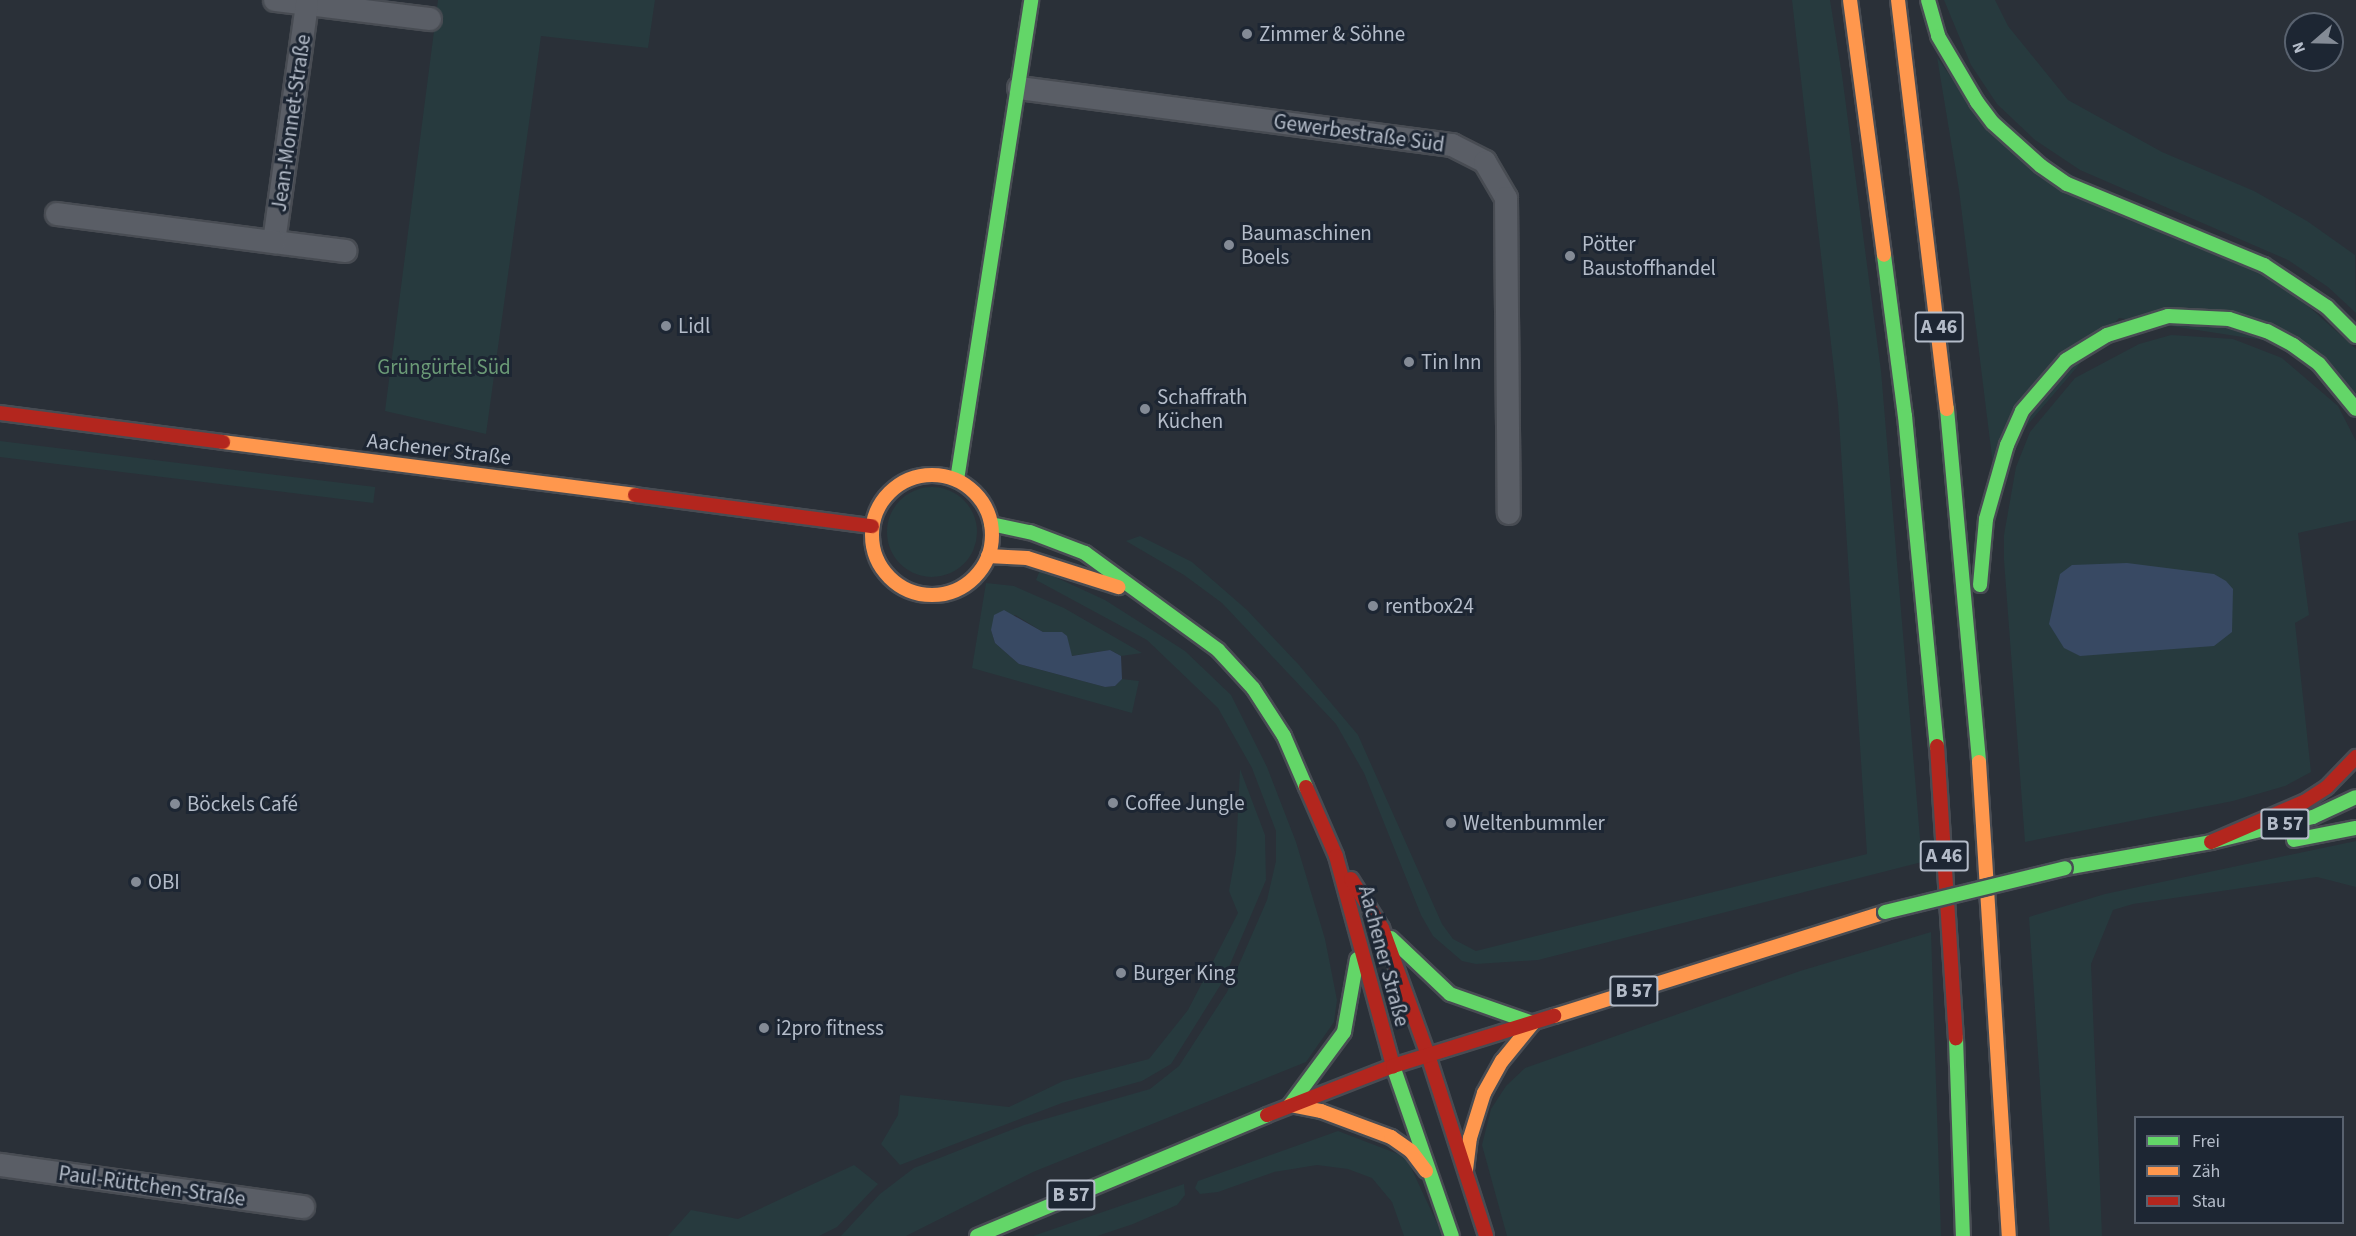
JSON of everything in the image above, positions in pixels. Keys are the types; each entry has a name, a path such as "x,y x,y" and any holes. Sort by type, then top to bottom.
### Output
{"main road":[{"path":"957,480 1031,0"},
{"name":"A 46","path":"1850,0 1878,185 1924,592 1957,1057 1962,1189 1961,1236"},
{"name":"A 46","path":"1898,0 1931,255 1972,656 2009,1236"},
{"path":"1928,0 1938,36 1977,102 2000,130 2041,166 2067,184 2165,227 2264,265 2327,307 2356,336"},
{"path":"1972,656 1986,519 2007,445 2022,411 2042,383 2085,346 2130,325 2168,316 2203,315 2229,319 2266,331 2293,345 2319,364 2356,409"},
{"name":"Aachener Straße","path":"0,413 872,525"},
{"path":"923,475 957,480 980,498 991,524 988,556 974,578 951,593 911,591 889,576 874,553 872,525 878,509 901,483 923,475"},
{"name":"Aachener Straße","path":"991,524 1030,532 1085,553 1218,650 1253,688 1284,736 1336,856 1393,1066 1452,1236"},
{"name":"Aachener Straße","path":"988,556 1027,558 1147,596"},
{"path":"2211,842 2304,802 2327,787 2356,757"},
{"name":"B 57","path":"977,1236 1132,1168 1393,1066 1885,912 2065,868 2211,842 2313,817 2356,797"},
{"name":"B 57","path":"2211,842 2271,843 2356,828"},
{"name":"Aachener Straße","path":"1336,856 1382,928 1428,1055 1486,1236"},
{"path":"1382,928 1427,976 1450,994 1533,1023 1502,1061 1484,1093 1470,1138 1465,1175"},
{"path":"1358,940 1355,978 1344,1032 1290,1105 1331,1114 1391,1137 1411,1151 1433,1179"}],"street":[{"name":"Jean-Monnet-Straße","path":"275,0 430,19"},
{"name":"Jean-Monnet-Straße","path":"274,242 307,4"},
{"name":"Gewerbestraße Süd","path":"1019,88 1452,144 1485,162 1506,198 1509,513"},
{"name":"Jean-Monnet-Straße","path":"57,214 345,251"},
{"name":"Paul-Rüttchen-Straße","path":"0,1164 303,1208"}],"green space":[{"name":"Grüngürtel Süd","path":"438,0 655,0 648,48 541,36 486,434 385,411"},
{"path":"1792,0 1830,0 1842,75 1881,371 1922,862 1538,960 1476,964 1462,961 1433,936 1421,915 1364,773 1336,724 1222,603 1184,575 1126,541 1140,536 1192,562 1247,610 1299,665 1358,735 1442,924 1453,939 1476,951 1867,854 1838,405"},
{"path":"1944,0 1995,0 2008,26 2068,100 2162,152 2254,191 2307,221 2355,255 2356,313 2328,287 2288,260 2080,170 2035,140 1997,104 1971,65"},
{"path":"1937,57 1988,131 2288,288 2356,349 2356,393 2314,348 2119,318 1993,465 1959,190"},
{"path":"2171,335 2233,339 2282,358 2338,406 2356,441 2356,520 2298,533 2309,615 2295,623 2311,772 2285,786 2233,801 2025,842 2004,560 2004,535 2016,467 2030,432 2075,378 2139,344"},
{"path":"0,441 375,487 373,503 0,457"},
{"path":"932,487 949,491 964,500 973,515 977,532 973,549 964,564 949,573 932,577 915,573 900,564 891,549 887,532 891,515 900,500 915,491"},
{"path":"1040,570 1105,600 1185,651 1231,695 1267,767 1296,842 1325,939 1337,1000 1334,1022 1306,1062 1033,1172 906,1236 841,1236 880,1194 914,1168 1024,1125 1150,1089 1179,1066 1227,992 1267,900 1276,861 1276,831 1252,768 1218,708 1147,640 1036,580"},
{"path":"986,583 1014,586 1064,608 1142,653 1121,656 1110,650 1071,656 1062,632 1043,632 1015,615 991,630 995,643 1019,664 1105,687 1115,686 1122,679 1139,681 1132,713 972,668"},
{"path":"1240,769 1265,835 1266,880 1223,981 1171,1064 1142,1081 1062,1103 900,1165 881,1144 898,1115 900,1095 1009,1107 1063,1081 1149,1059 1188,1010 1238,913 1229,891 1236,852"},
{"path":"2356,841 2356,887 2317,877 2133,904 2113,910 2091,964 2102,1236 2050,1236 2029,917 2105,894"},
{"path":"1931,932 1941,1236 1507,1236 1482,1145 1491,1109 1506,1086 1525,1068 1800,971"},
{"path":"1338,1131 1406,1157 1443,1236 1404,1236 1392,1202 1372,1178 1348,1169 1317,1165 1274,1172 1218,1192 1200,1194 1195,1188 1198,1181"},
{"path":"854,1165 878,1184 837,1227 819,1236 668,1236 691,1210 738,1219"},
{"path":"1184,1184 1185,1195 1177,1205 1133,1224 1097,1236 1033,1236"}],"water":[{"path":"2127,563 2214,574 2226,581 2233,589 2232,632 2214,646 2080,656 2064,648 2049,624 2060,574 2072,565"},
{"path":"1004,610 1043,632 1062,632 1067,636 1072,656 1110,650 1121,656 1122,679 1115,686 1105,687 1019,664 995,643 991,630 994,615"}],"traffic: fast":[{"path":"957,480 1031,0"},
{"path":"1928,0 1938,36 1977,102 1993,123 2041,166 2067,184 2264,265 2327,307 2356,336"},
{"path":"1884,255 1905,416 1937,746"},
{"path":"1980,585 1986,519 2007,445 2022,411 2066,360 2107,335 2168,316 2229,319 2267,331 2293,345 2319,364 2356,409"},
{"path":"1947,409 1979,762"},
{"path":"991,524 1030,532 1085,553 1218,650 1253,688 1284,736 1306,787"},
{"path":"2065,868 2211,842 2313,817 2356,797"},
{"path":"2294,840 2356,828"},
{"path":"1885,912 2065,868"},
{"path":"1391,938 1450,994 1533,1023"},
{"path":"1290,1105 1344,1032 1357,959"},
{"path":"1956,1038 1963,1236"},
{"path":"1393,1066 1452,1236"},
{"path":"977,1236 1267,1115"}],"traffic: slow":[{"path":"1850,0 1884,255"},
{"path":"1898,0 1947,409"},
{"path":"223,442 635,495"},
{"path":"932,475 955,480 974,493 987,512 992,535 987,558 974,577 955,590 932,595 909,590 890,577 877,558 872,535 877,512 890,493 909,480 932,475"},
{"path":"988,556 1027,558 1118,587"},
{"path":"1979,762 2009,1236"},
{"path":"1554,1016 1885,912"},
{"path":"1466,1170 1470,1138 1484,1093 1502,1061 1533,1023"},
{"path":"1290,1105 1321,1111 1391,1137 1411,1151 1426,1171"}],"traffic: jam":[{"path":"0,413 223,442"},
{"path":"635,495 872,526"},
{"path":"1937,746 1956,1038"},
{"path":"2211,842 2304,802 2327,787 2356,757"},
{"path":"1306,787 1336,856 1393,1066"},
{"path":"1351,879 1382,928 1428,1055"},
{"path":"1267,1115 1393,1066 1554,1016"},
{"path":"1428,1055 1486,1236"}],"place":[{"name":"Zimmer & Söhne","path":"1247,34"},
{"name":"Baumaschinen Boels","path":"1229,245"},
{"name":"Pötter Baustoffhandel","path":"1570,256"},
{"name":"Lidl","path":"666,326"},
{"name":"Tin Inn","path":"1409,362"},
{"name":"Schaffrath Küchen","path":"1145,409"},
{"name":"rentbox24","path":"1373,606"},
{"name":"Coffee Jungle","path":"1113,803"},
{"name":"Böckels Café","path":"175,804"},
{"name":"Weltenbummler","path":"1451,823"},
{"name":"OBI","path":"136,882"},
{"name":"Burger King","path":"1121,973"},
{"name":"i2pro fitness","path":"764,1028"}]}
